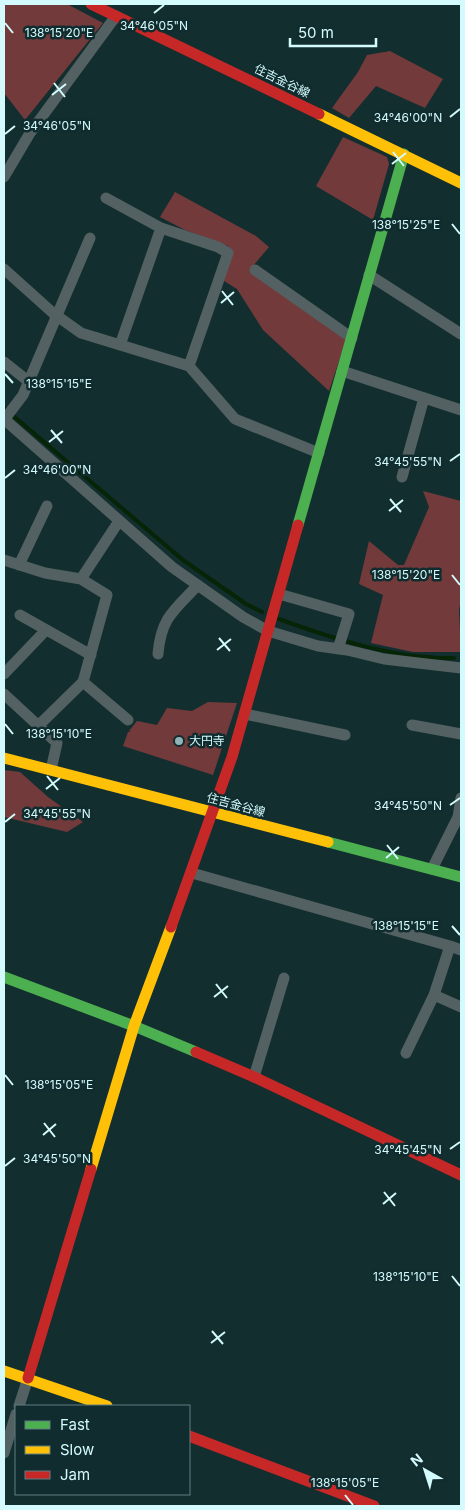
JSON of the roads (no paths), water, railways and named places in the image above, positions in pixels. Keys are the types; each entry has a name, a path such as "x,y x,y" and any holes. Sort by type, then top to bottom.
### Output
{"street":[{"name":"住吉金谷線","path":"91,4 461,183"},
{"path":"4,177 30,133 116,16"},
{"path":"19,1405 134,1026 192,873 245,714 404,154"},
{"path":"106,198 161,228 218,248 228,254 189,366"},
{"path":"120,345 161,228"},
{"path":"90,238 23,394 4,419 172,567 243,617 268,631 318,646 339,644 384,659 461,668"},
{"path":"4,269 56,315 81,333 189,366 235,419 319,453"},
{"path":"255,270 352,338"},
{"path":"369,275 461,334"},
{"path":"4,362 28,382"},
{"path":"342,371 461,410"},
{"path":"402,477 424,398"},
{"path":"19,565 47,506"},
{"path":"81,579 119,521"},
{"path":"4,560 46,573 81,579 107,595 83,682 38,726"},
{"path":"158,654 159,637 165,620 198,585"},
{"path":"279,594 349,614 339,644"},
{"path":"20,615 91,655"},
{"path":"4,674 46,630"},
{"path":"83,682 128,720"},
{"path":"4,694 57,743 51,770"},
{"path":"245,714 345,735"},
{"path":"412,725 461,734"},
{"name":"住吉金谷線","path":"4,758 461,877"},
{"path":"432,869 458,817 461,798"},
{"path":"192,873 456,948 406,1053"},
{"path":"4,977 134,1026 254,1077 461,1175"},
{"path":"254,1077 284,978"},
{"path":"434,995 461,1007"},
{"path":"4,1371 104,1405"},
{"path":"4,1453 15,1417"},
{"path":"190,1436 374,1506"}],"waterway":[{"path":"4,408 183,560 246,604 262,612"},
{"path":"279,619 321,634 387,651 410,655 454,658"}],"place":[{"name":"大円寺","path":"179,741"}]}
